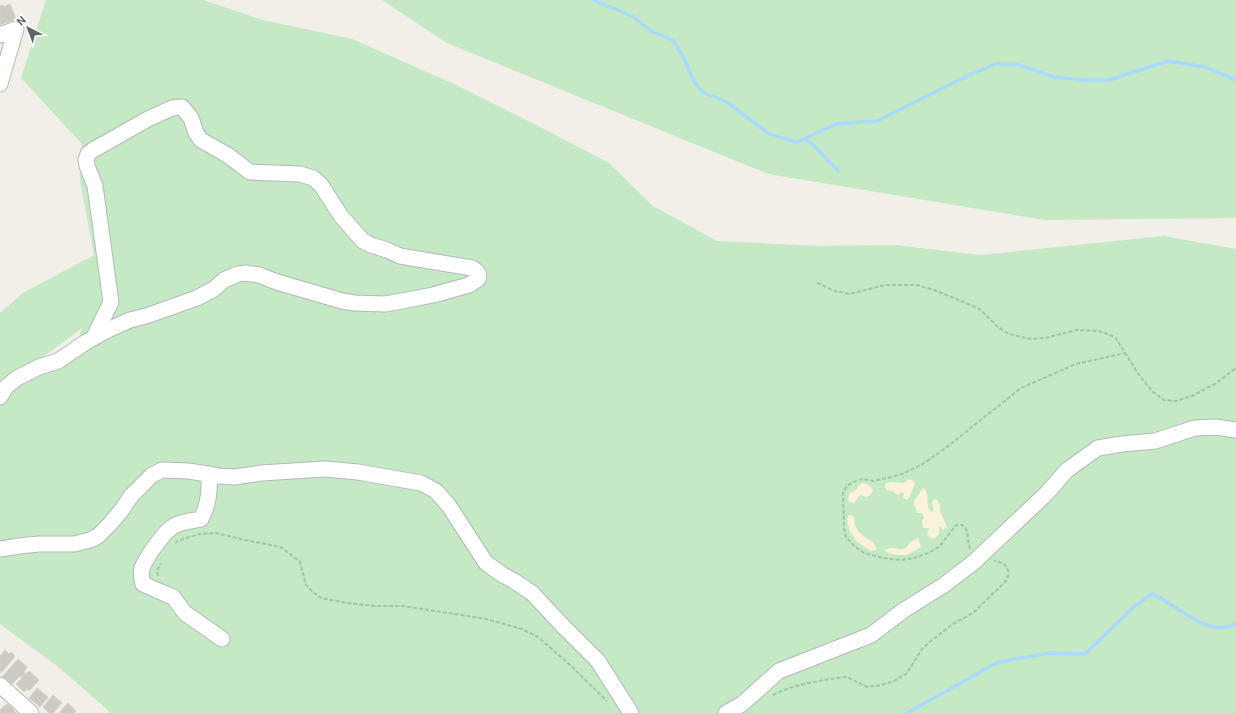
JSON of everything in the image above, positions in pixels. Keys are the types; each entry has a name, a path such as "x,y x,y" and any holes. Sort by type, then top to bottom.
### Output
{"street":[{"path":"0,35 16,29 0,84"},
{"path":"0,397 6,387 17,378 39,367 58,361 94,337 130,320 197,298 214,289 224,280 238,274 246,273 259,275 277,282 342,301 386,304 433,295 469,284 478,279 479,273 472,268 400,256 363,241 341,216 321,185 313,178 300,174 250,172 229,156 201,140 196,134 191,118 182,108 172,108 113,138 88,154 86,160 94,186 111,302 94,337"},
{"path":"726,713 742,704 780,671 871,636 904,610 944,585 976,560 1047,493 1067,470 1098,448 1122,444 1155,442 1195,428 1236,430"},
{"path":"0,549 39,544 70,545 90,540 98,536 111,523 124,508 131,496 152,475 162,470 189,471 235,477 261,473 325,469 358,472 421,483 436,491 449,506 486,563 503,576 532,592 598,661 631,713"},
{"path":"209,474 209,496 202,520 180,523 165,533 142,568 141,577 143,584 174,597 185,613 222,639"},
{"path":"2,691 31,713"}],"path":[{"path":"817,283 835,291 850,294 885,285 918,285 978,308 998,327 1009,334 1030,339 1044,338 1076,330 1099,331 1115,337 1139,375 1152,392 1164,400 1176,401 1192,396 1215,384 1236,368"},
{"path":"768,698 784,690 824,680 847,677 867,687 894,681 908,673 922,649 953,624 973,613 1006,582 1009,576 1009,571 999,562 993,561 981,564 976,560 972,555 965,526 961,524 956,525 939,547 914,558 901,560 883,558 864,553 846,538 844,528 843,493 847,486 853,482 863,480 874,481 902,474 921,466 1021,388 1076,364 1125,353"},
{"path":"172,546 180,540 199,534 216,533 281,547 300,562 306,585 312,592 321,598 376,606 403,606 468,616 486,619 522,629 538,637 570,665 611,705"},
{"path":"159,591 157,571 163,557"}],"green space":[{"path":"46,0 203,0 263,20 352,39 454,84 609,163 653,206 717,241 820,246 894,245 981,255 1164,236 1236,249 1236,713 111,713 56,665 0,624 0,313 23,293 94,255 80,180 82,144 21,78","holes":["82,328 78,342 31,367"]},
{"path":"382,0 1236,0 1236,218 1045,220 768,174 447,43"}],"sand":[{"path":"909,479 915,483 907,500 903,498 904,494 902,492 897,495 893,491 887,490 885,487 885,484 890,482 904,483"},
{"path":"863,483 868,484 873,490 871,494 867,497 860,495 854,503 849,502 848,499 850,493 856,490 859,485"},
{"path":"923,488 927,492 928,505 931,512 934,511 932,503 933,500 936,499 938,501 940,511 947,527 943,530 939,526 939,534 935,538 931,538 927,535 929,528 923,528 922,521 924,517 922,513 917,513 914,505 914,501"},
{"path":"849,515 854,517 855,524 860,533 872,542 877,550 871,551 856,541 850,532 847,519"},
{"path":"918,538 921,547 907,555 896,555 886,552 885,550 891,548 906,548 910,542"}],"building":[{"path":"10,4 16,19 0,25 0,6 3,5 4,7"},
{"path":"5,650 9,654 11,652 15,656 1,673 0,656"},
{"path":"18,659 27,667 24,672 25,673 12,684 8,680 6,682 1,678"},
{"path":"29,671 39,680 29,691 27,689 24,692 16,684"},
{"path":"37,688 48,697 40,707 29,698"},
{"path":"53,695 62,703 53,713 49,713 43,707"},
{"path":"68,703 76,711 74,713 59,713"},
{"path":"7,704 16,713 0,713 0,710"}],"waterway":[{"path":"593,0 632,16 651,31 673,40 684,58 693,80 702,92 727,102 769,134 796,142 836,124 877,121 959,80 995,64 1016,64 1054,77 1085,80 1109,80 1168,61 1205,67 1236,80"},
{"path":"804,139 812,144 838,171"},
{"path":"907,713 998,662 1050,653 1085,654 1135,606 1152,594 1204,624 1216,627 1226,627 1236,623"}]}
